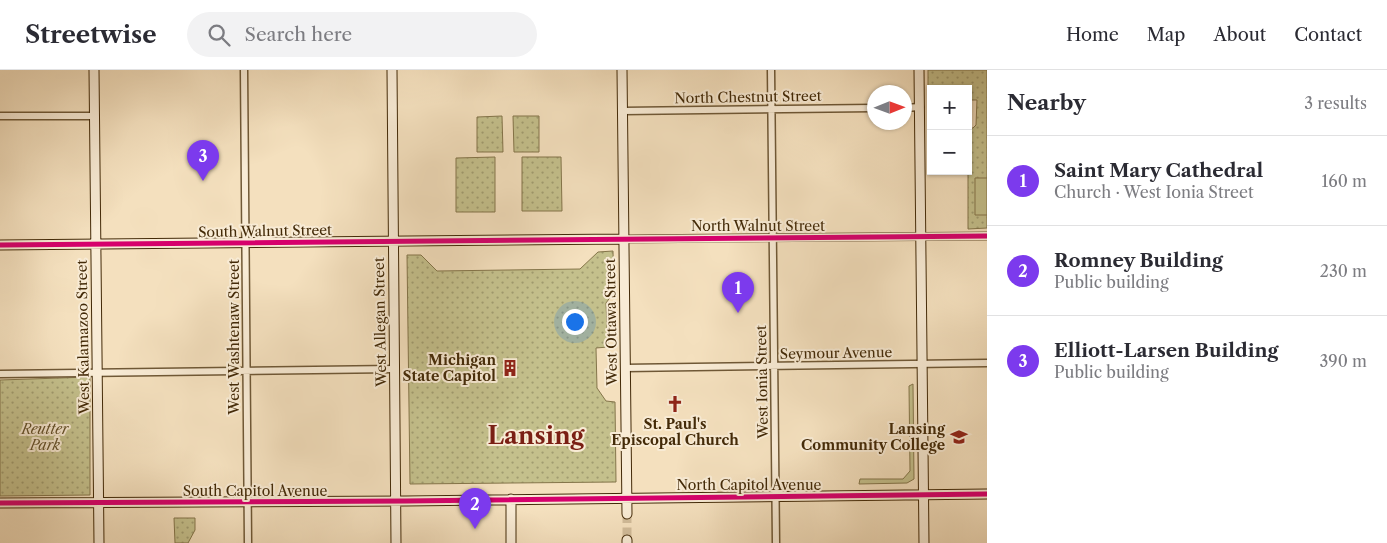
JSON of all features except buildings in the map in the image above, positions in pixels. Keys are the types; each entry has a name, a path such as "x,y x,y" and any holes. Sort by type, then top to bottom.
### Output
{"street":[{"name":"West Kalamazoo Street","path":"94,70 100,543"},
{"name":"West Washtenaw Street","path":"244,70 248,543"},
{"name":"West Allegan Street","path":"392,70 396,543"},
{"name":"West Ottawa Street","path":"622,70 627,514"},
{"name":"West Ionia Street","path":"771,70 776,543"},
{"path":"919,70 924,543"},
{"path":"912,108 920,107"},
{"name":"North Chestnut Street","path":"623,111 867,108"},
{"path":"0,116 95,116"},
{"name":"North Walnut Street","path":"530,239 987,236"},
{"name":"South Walnut Street","path":"0,245 530,239"},
{"name":"Seymour Avenue","path":"625,368 987,363"},
{"path":"0,374 394,369"},
{"name":"North Capitol Avenue","path":"511,499 987,494"},
{"path":"511,499 511,543"},
{"name":"South Capitol Avenue","path":"0,503 511,499"}],"green space":[{"path":"928,70 987,70 987,228 968,229 968,175 972,175 972,128 976,125 977,100 972,100 972,85 928,85"},
{"path":"502,116 503,152 477,152 477,117"},
{"path":"513,116 539,116 539,152 514,152"},
{"path":"495,157 495,212 456,212 456,158"},
{"path":"522,157 561,157 562,211 522,211"},
{"path":"975,178 987,178 987,215 975,215"},
{"path":"613,251 614,292 606,303 608,347 596,348 597,388 606,401 615,402 616,482 410,484 407,255 421,255 437,271 580,269 598,252"},
{"name":"Reutter Park","path":"90,377 90,495 0,496 0,380"},
{"path":"913,384 914,479 907,483 859,484 860,479 903,479 910,471 909,386"},
{"path":"174,518 195,518 195,530 188,543 175,543"}],"tunnel":[{"path":"627,514 627,540"}],"cycle path":[{"path":"0,245 987,236"},
{"path":"0,503 406,501 987,494"}],"place":[{"name":"Elliott-Larsen Building","path":"203,181"},
{"name":"Saint Mary Cathedral","path":"738,313"},
{"name":"Michigan State Capitol","path":"510,368"},
{"name":"St. Paul's Episcopal Church","path":"675,404"},
{"name":"Lansing Community College","path":"959,437"},
{"name":"Romney Building","path":"475,529"}],"district":[{"name":"Lansing","path":"536,436"}]}
